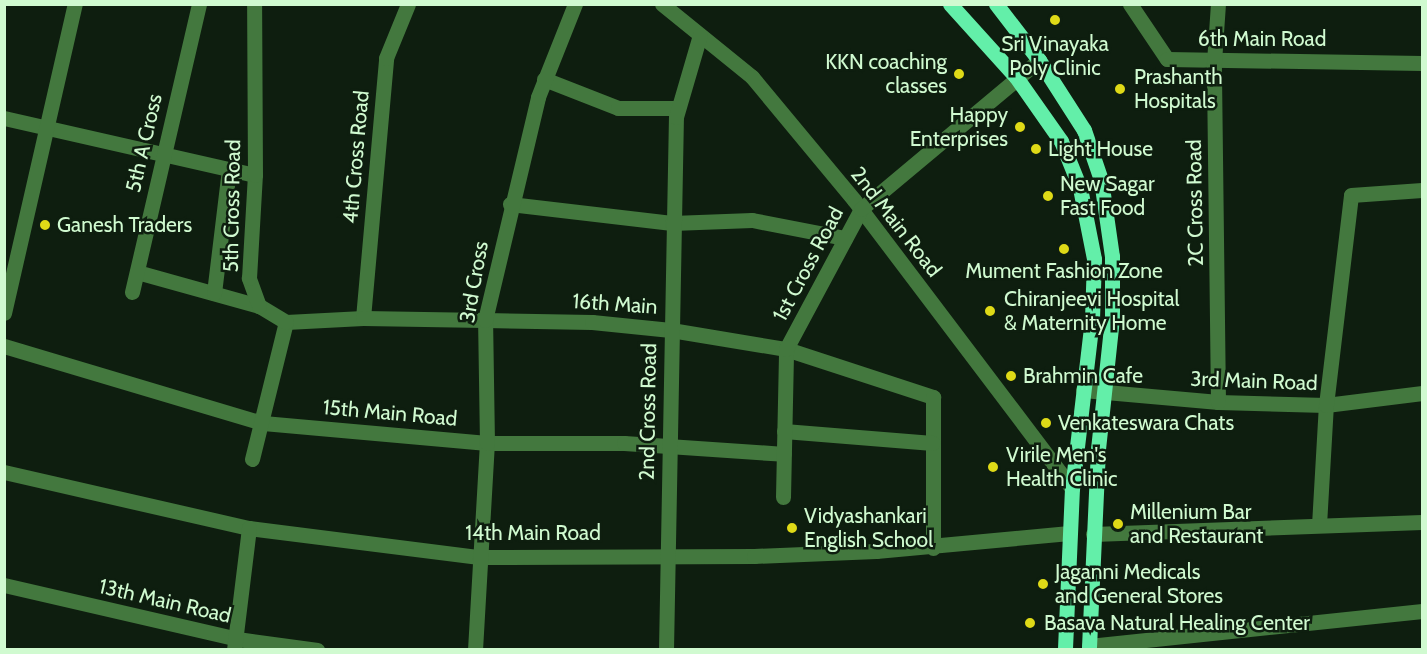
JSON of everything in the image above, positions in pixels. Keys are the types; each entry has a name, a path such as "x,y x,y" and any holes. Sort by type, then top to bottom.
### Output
{"main road":[{"path":"950,4 1016,77 1061,141 1080,188 1094,258 1072,488 1065,650"},
{"path":"996,4 1039,60 1084,130 1101,180 1112,256 1112,318 1093,534 1089,648"},
{"path":"1080,188 1101,180"}],"street":[{"path":"4,313 75,4"},
{"name":"5th A Cross","path":"132,292 162,154 199,4"},
{"name":"5th Cross Road","path":"254,4 255,175 249,278 259,306"},
{"name":"4th Cross Road","path":"363,318 386,58 408,4"},
{"name":"3rd Cross","path":"475,650 487,443 485,320 510,204 544,79 574,4"},
{"name":"2nd Main Road","path":"662,4 752,77 861,209 1072,488"},
{"name":"6th Main Road","path":"1130,4 1167,59 1214,62 1326,59 1358,64 1422,63"},
{"name":"2C Cross Road","path":"1218,4 1214,62 1218,402"},
{"name":"2nd Cross Road","path":"666,650 667,446 672,223 678,108 700,35"},
{"name":"1st Cross Road","path":"783,497 786,349 861,209 1039,60"},
{"path":"544,79 618,108 678,108"},
{"path":"4,118 255,175"},
{"path":"214,293 229,169"},
{"path":"1319,525 1326,405 1351,195 1422,190"},
{"path":"510,204 672,223 752,220 846,238"},
{"path":"137,273 259,306 286,322 263,423 252,459"},
{"name":"16th Main","path":"286,322 363,318 592,322 671,330 786,349 933,397 933,443"},
{"name":"15th Main Road","path":"4,346 263,423 487,443 667,446 784,454"},
{"name":"3rd Main Road","path":"1083,390 1218,402 1326,405 1422,393"},
{"path":"784,431 933,443 933,548"},
{"name":"14th Main Road","path":"4,472 249,528 479,557 666,554 754,556 933,548 1069,533"},
{"path":"1093,534 1422,522"},
{"path":"235,644 249,528"},
{"name":"13th Main Road","path":"4,585 235,644 317,650"},
{"path":"1089,648 1422,610"}],"place":[{"name":"Sri Vinayaka Poly Clinic","path":"1055,20"},
{"name":"KKN coaching classes","path":"959,74"},
{"name":"Prashanth Hospitals","path":"1120,89"},
{"name":"Happy Enterprises","path":"1020,127"},
{"name":"Light House","path":"1036,149"},
{"name":"New Sagar Fast Food","path":"1048,196"},
{"name":"Ganesh Traders","path":"45,225"},
{"name":"Mument Fashion Zone","path":"1064,249"},
{"name":"Chiranjeevi Hospital & Maternity Home","path":"990,311"},
{"name":"Brahmin Cafe","path":"1011,376"},
{"name":"Venkateswara Chats","path":"1046,423"},
{"name":"Virile Men's Health Clinic","path":"993,467"},
{"name":"Millenium Bar and Restaurant","path":"1118,524"},
{"name":"Vidyashankari English School","path":"792,528"},
{"name":"Jaganni Medicals and General Stores","path":"1043,584"},
{"name":"Basava Natural Healing Center","path":"1030,623"}]}
